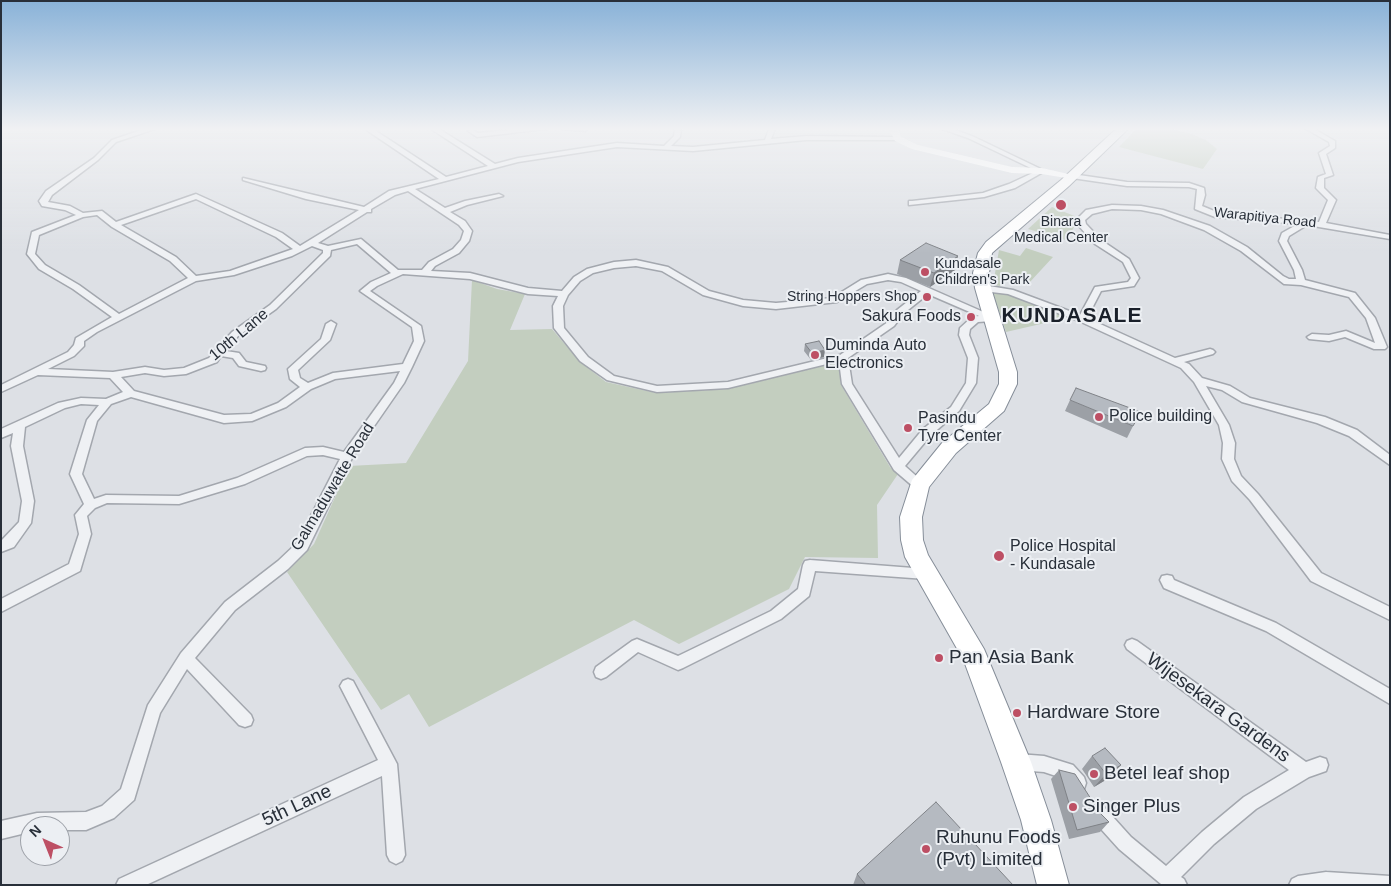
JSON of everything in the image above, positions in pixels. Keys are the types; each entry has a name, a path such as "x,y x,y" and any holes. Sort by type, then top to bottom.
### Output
{"highway":[{"path":"1053,885 1036,820 1016,762 975,657 917,557 912,540 911,517 919,485 949,448 987,417 1004,396 1008,372 983,288 982,263 991,245 1078,170"}],"street":[{"path":"81,170 43,200 46,204 67,208 82,215"},
{"path":"431,170 443,178"},
{"path":"4,388 70,354 79,346 79,340 194,279 231,273 300,249 368,210 376,202 392,193 472,170"},
{"path":"1019,170 1029,172 1040,170"},
{"path":"912,203 998,192 1041,170"},
{"path":"1044,170 1072,176"},
{"path":"1322,224 1332,200 1320,188 1320,177 1330,175 1328,170"},
{"name":"Warapitiya Road","path":"1072,176 1127,184 1189,185 1200,188 1201,194 1198,207 1210,213 1230,217 1322,224 1390,237"},
{"path":"245,179 308,197 368,210"},
{"path":"410,188 462,223 468,231 465,240 456,251 432,264 424,273"},
{"path":"115,225 196,196 278,235 300,249"},
{"path":"445,211 465,203 499,196"},
{"path":"1082,319 1098,289 1131,284 1135,278 1126,261 1098,242 1082,225 1081,218 1089,212 1112,207 1141,208 1163,212 1207,228 1244,249 1287,282 1301,282 1352,295 1370,318 1382,347 1377,348 1346,334 1329,338 1312,337"},
{"path":"120,318 76,287 42,267 31,254 35,234 82,215 99,213 115,225 173,259 194,279"},
{"path":"1301,282 1298,270 1283,241 1285,235 1306,222"},
{"path":"312,243 327,249 358,241 397,273"},
{"name":"10th Lane","path":"37,372 113,375 145,370 164,373 186,371 213,360 236,334 273,307 291,290 326,254 327,249"},
{"path":"927,290 900,312 891,324 843,358 728,385 657,389 611,378 584,359 559,328 558,306 564,294 577,279 590,272 614,265 636,263 664,269 706,293 743,303 776,306 834,300 864,282 888,277 903,280 927,290 992,318"},
{"name":"Galmaduwatte Road","path":"1,830 37,822 86,821 108,812 128,794 153,710 186,658 230,606 283,565 302,546 347,457 399,383 419,341 416,326 364,291 397,273 424,273 470,276 528,291 564,294"},
{"path":"983,288 1010,292 1082,319 1185,366 1198,380 1224,425 1229,443 1228,459 1236,478 1254,497 1316,577 1390,614"},
{"path":"898,467 927,432 955,409 971,383 973,358 964,336 965,328 975,319 992,318"},
{"path":"307,387 295,379 293,369 325,340 331,324"},
{"path":"1175,361 1210,352"},
{"path":"219,353 236,355 243,364 261,368"},
{"path":"843,358 847,384 898,467 919,485"},
{"path":"113,375 130,393 224,419 252,417 282,404 307,387 333,376 407,367"},
{"path":"1198,380 1226,388 1246,400 1321,420 1352,433 1390,461"},
{"path":"1,434 62,405 81,401 107,402 130,393"},
{"path":"91,505 76,474 92,420 107,402"},
{"path":"1,547 9,543 25,523 28,501 17,446 20,425"},
{"path":"1,606 75,567 85,534 81,515 91,505 106,499 179,500 241,481 305,452 323,451 347,457"},
{"path":"601,672 636,646 678,663 776,615 804,592 810,565 926,574"},
{"path":"1167,580 1169,584 1271,627 1390,698"},
{"name":"Wijesekara Gardens","path":"1132,645 1304,771"},
{"path":"186,658 244,720"},
{"path":"348,686 389,764 396,855"},
{"path":"1016,762 1044,764 1067,771 1074,777 1099,815 1125,843 1173,882"},
{"name":"5th Lane","path":"125,885 389,764"},
{"name":"Wijesekara Gardens","path":"1173,882 1208,838 1250,803 1304,771 1320,765"},
{"path":"1298,885 1326,881 1390,885"}],"green space":[{"path":"1052,207 1077,217 1078,221 1066,240 1028,229"},
{"path":"1026,248 1053,257 1029,283 1007,277 1000,286 993,285 999,250 1020,256"},
{"path":"472,280 497,289 525,294 510,330 552,329 580,362 606,382 656,393 728,389 839,362 841,385 890,467 898,474 877,505 878,558 805,557 789,589 679,644 634,620 429,727 409,694 381,710 287,572 314,544 349,466 406,463 468,361"},
{"path":"993,293 1002,293 1071,317 1006,332"}],"building":[{"path":"926,243 958,256 934,273 900,260"},
{"path":"819,341 825,350 812,353 805,344"},
{"path":"1076,388 1141,412 1133,426 1070,400"},
{"path":"1105,748 1121,765 1106,774 1092,756"},
{"path":"1059,770 1075,774 1100,813 1109,822 1077,830"},
{"name":"Ruhunu Foods (Pvt) Limited","path":"936,802 1013,885 866,885 857,874"}],"place":[{"name":"Binara Medical Center","path":"1061,205"},
{"name":"Kundasale Children's Park","path":"925,272"},
{"name":"String Hoppers Shop","path":"927,297"},
{"name":"Sakura Foods","path":"971,317"},
{"name":"Duminda Auto Electronics","path":"815,355"},
{"name":"Police building","path":"1099,417"},
{"name":"Pasindu Tyre Center","path":"908,428"},
{"name":"Police Hospital - Kundasale","path":"999,556"},
{"name":"Pan Asia Bank","path":"939,658"},
{"name":"Hardware Store","path":"1017,713"},
{"name":"Betel leaf shop","path":"1094,774"},
{"name":"Singer Plus","path":"1073,807"},
{"name":"Ruhunu Foods (Pvt) Limited","path":"926,849"}],"district":[{"name":"KUNDASALE","path":"1072,316"}]}
